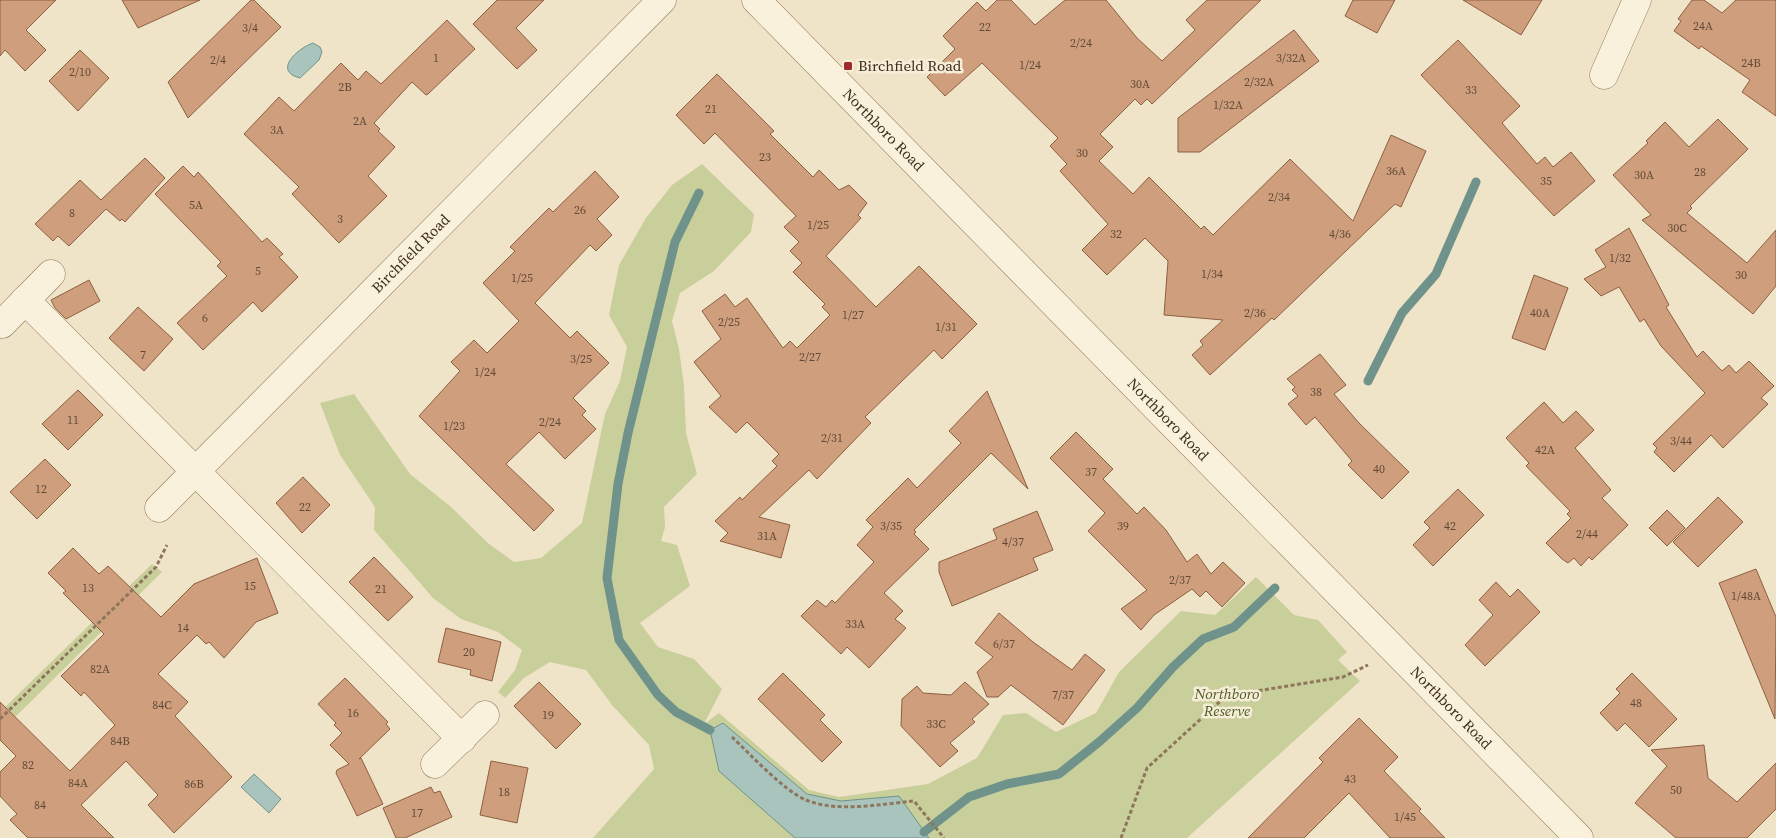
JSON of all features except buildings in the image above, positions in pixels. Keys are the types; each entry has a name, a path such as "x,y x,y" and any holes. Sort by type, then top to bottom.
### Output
{"street":[{"name":"Birchfield Road","path":"159,508 662,0"},
{"name":"Northboro Road","path":"756,0 1579,838"},
{"path":"1604,75 1638,0"},
{"path":"2,324 51,274"},
{"path":"25,300 462,739"},
{"path":"436,764 485,715"}],"path":[{"path":"0,719 156,567 167,545"},
{"path":"1121,838 1147,768 1226,696 1343,677 1364,667 1391,646"},
{"path":"732,737 773,776 805,800 835,807 914,801 944,838"}],"green space":[{"name":"Northboro Reserve","path":"702,164 754,214 751,232 714,271 680,293 672,321 679,349 684,386 686,433 697,474 664,507 665,527 661,541 677,545 690,586 640,623 658,647 694,659 722,689 704,724 719,713 809,790 839,797 928,784 977,758 1003,715 1026,713 1056,732 1096,713 1119,672 1181,611 1215,615 1256,577 1294,615 1318,620 1347,652 1338,660 1360,681 1187,838 593,838 654,769 649,745 612,705 586,670 550,662 524,678 505,698 498,692 515,670 522,650 498,632 461,619 433,598 374,530 375,507 340,455 320,403 354,394 410,474 451,507 489,544 514,562 541,558 582,523 605,414 620,381 627,347 609,315 619,265 646,218 672,185"},
{"path":"152,564 162,572 0,732 0,712"}],"water":[{"path":"313,43 320,47 322,52 319,60 300,78 292,75 288,70 290,60 295,54"},
{"path":"723,723 807,794 841,801 899,796 929,838 795,838 719,771 710,730"},
{"path":"254,774 281,799 269,813 241,787"}],"waterway":[{"path":"1368,381 1402,313 1436,274 1476,182"},
{"path":"699,193 675,242 628,433 618,484 607,578 619,640 658,695 676,712 710,730"},
{"path":"924,832 969,797 1007,784 1059,774 1137,708 1173,667 1203,639 1234,627 1275,588"}],"place":[{"name":"Birchfield Road","path":"848,66"}]}
